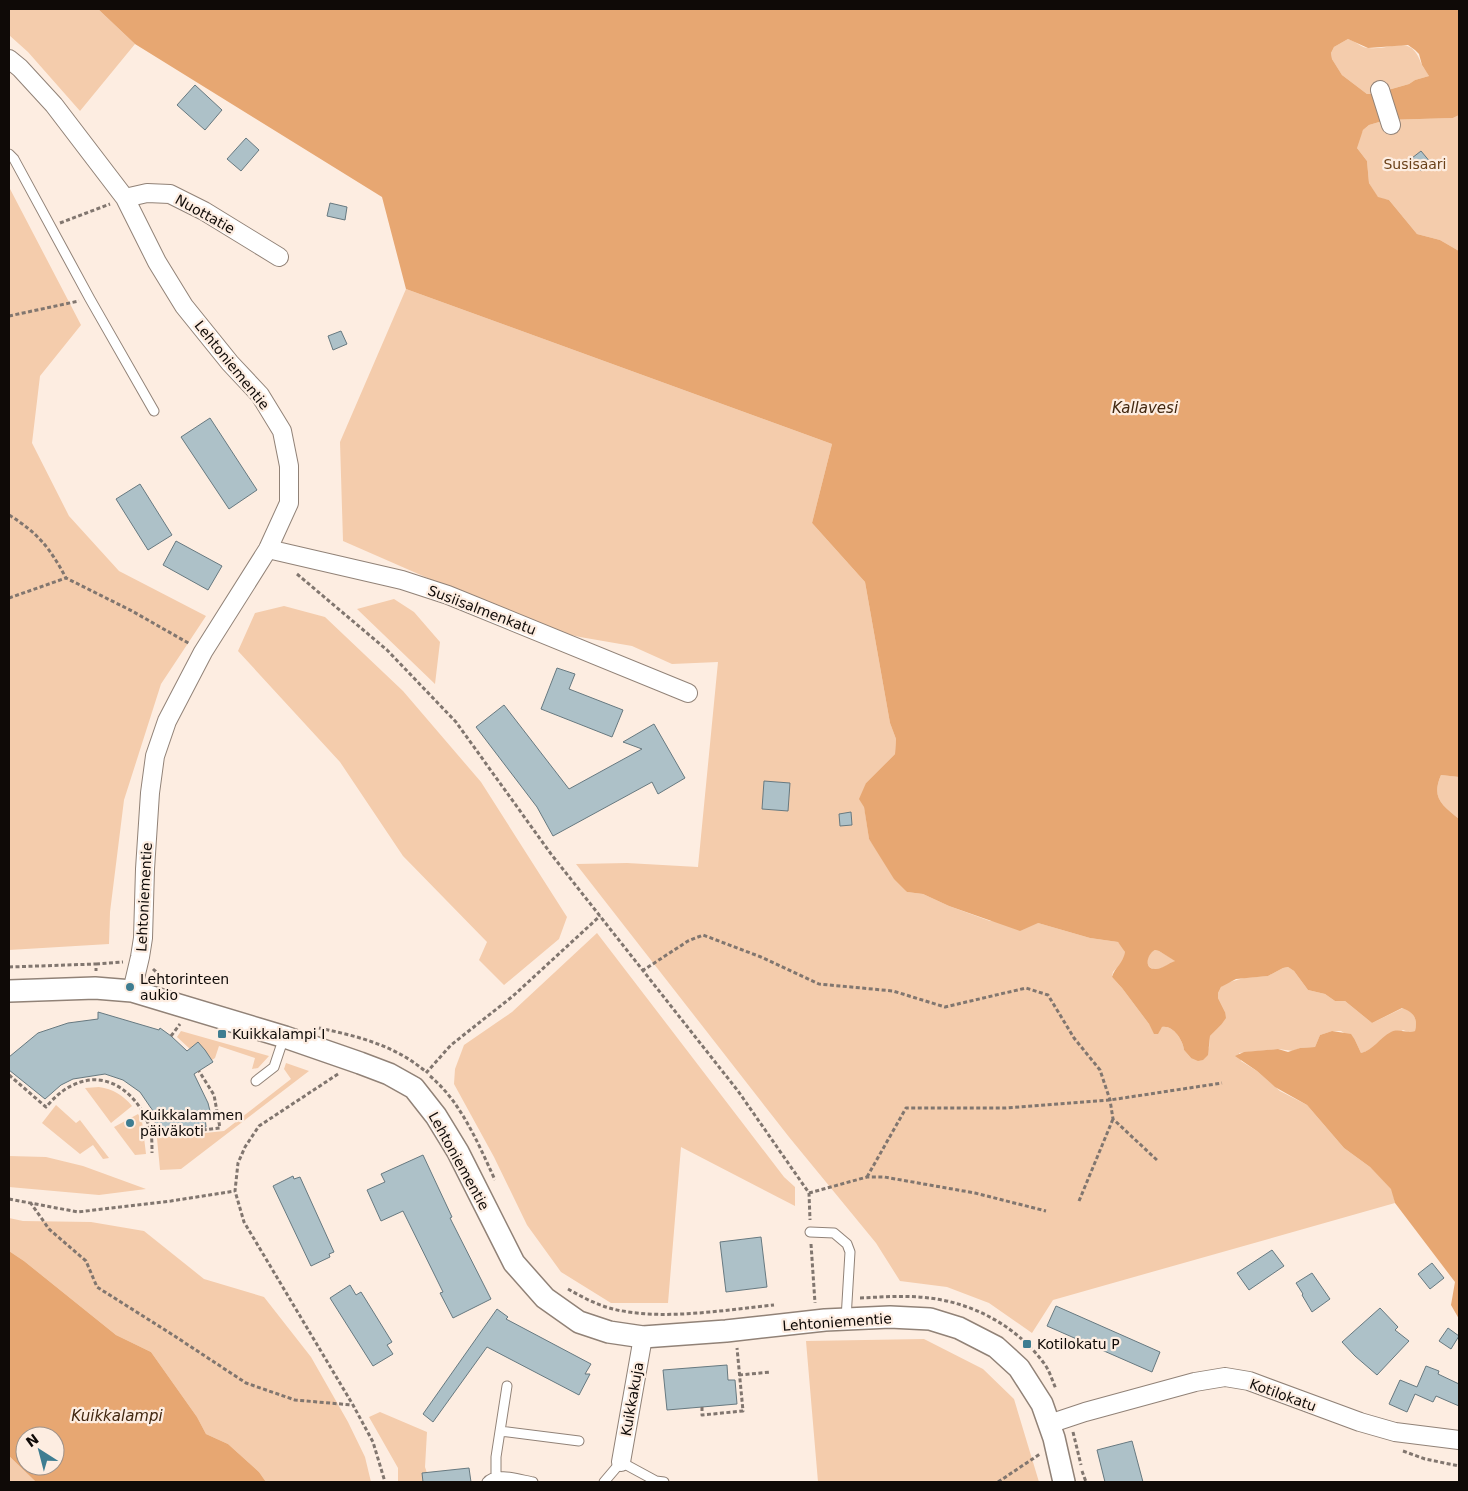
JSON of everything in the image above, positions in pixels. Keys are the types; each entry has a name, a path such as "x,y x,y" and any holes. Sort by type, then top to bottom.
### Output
{"street":[{"name":"Lehtoniementie","path":"9,59 20,68 54,105 125,198 157,262 184,306 230,363 260,395 282,431 289,466 289,504 268,549 203,652 167,721 155,756 150,793 142,938 140,957 132,991 285,1037 389,1074 414,1088 436,1116 458,1152 514,1264 545,1298 578,1322 609,1332 643,1337 726,1331 825,1320 847,1309 890,1317 930,1319 967,1332 996,1347 1019,1368 1042,1404 1065,1424 1054,1438 1064,1482"},
{"path":"1380,90 1391,125"},
{"name":"Nuottatie","path":"125,198 148,193 170,194 204,211 279,257"},
{"name":"Susiisalmenkatu","path":"268,549 402,580 448,595 688,693"},
{"path":"9,990 95,988 132,991"},
{"name":"Kuikkakuja","path":"621,1462 643,1337"},
{"name":"Kotilokatu","path":"1065,1424 1195,1382 1225,1377 1249,1381 1360,1422 1395,1432 1459,1440"}],"lane":[{"path":"9,154 14,159 90,299 154,411"},
{"path":"256,1081 274,1067 285,1037"},
{"path":"810,1232 834,1233 847,1244 850,1252 847,1309"},
{"path":"496,1476 496,1457 507,1386"},
{"path":"500,1431 579,1441"},
{"path":"604,1482 621,1462 656,1481 664,1482"},
{"path":"487,1482 496,1476 533,1482"}],"path":[{"path":"51,227 125,198"},
{"path":"9,316 90,299"},
{"path":"9,515 38,535 66,578 132,611 203,652"},
{"path":"290,568 387,650 456,722 551,854 738,1091 809,1193 815,1302"},
{"path":"9,598 66,578"},
{"path":"426,1073 451,1045 513,996 600,916"},
{"path":"642,971 688,940 703,936 761,957 819,984 893,991 945,1007 1026,988 1048,995 1074,1038 1100,1070 1110,1100 1112,1118 1079,1201"},
{"path":"171,1036 182,1020"},
{"path":"312,1026 377,1043 407,1058 426,1073 451,1098 477,1143 497,1185"},
{"path":"151,1136 220,1128 214,1095 199,1071"},
{"path":"340,1072 259,1126 245,1146 238,1163 235,1191 244,1222 373,1442 385,1482"},
{"path":"9,1074 46,1107 56,1096 75,1084 99,1080 123,1088 134,1097 141,1108 151,1136 152,1153"},
{"path":"867,1177 906,1108 1005,1108 1110,1100 1222,1083"},
{"path":"1112,1118 1158,1161"},
{"path":"809,1193 867,1177 884,1177 975,1193 1046,1211"},
{"path":"9,1198 78,1212 235,1191"},
{"path":"30,1202 49,1230 86,1261 96,1287 246,1383 296,1400 353,1405"},
{"path":"565,1288 588,1300 614,1309 652,1314 775,1305"},
{"path":"810,1302 847,1309 884,1296 930,1298 965,1306 1003,1324 1022,1338 1044,1363 1065,1424 1075,1436 1086,1482"},
{"path":"702,1407 702,1415 743,1411 737,1343"},
{"path":"740,1375 771,1372"},
{"path":"1065,1424 1075,1436"},
{"path":"1399,1449 1425,1459 1459,1466"},
{"path":"998,1482 1043,1452"}],"green space":[{"path":"9,9 98,9 135,44 80,111 28,52 9,35"},
{"path":"1348,39 1366,48 1400,45 1412,48 1429,76 1409,84 1374,94 1367,94 1342,75 1332,59 1331,53 1334,47"},
{"name":"Susisaari","path":"1459,115 1459,251 1440,240 1417,234 1389,200 1378,198 1369,183 1367,161 1357,148 1357,143 1363,130 1369,125 1386,120 1453,118"},
{"path":"9,187 81,325 40,376 32,443 69,516 119,571 206,616 161,684 124,800 110,912 109,944 9,950"},
{"path":"406,289 832,444 812,523 865,582 890,723 896,739 895,754 866,783 864,806 869,839 907,892 923,894 990,921 1038,923 1090,938 1118,942 1125,952 1124,960 1113,972 1112,977 1154,1033 1162,1027 1170,1028 1180,1038 1184,1050 1191,1058 1209,1048 1210,1036 1221,1025 1225,1012 1218,998 1221,987 1226,983 1244,978 1268,976 1283,968 1288,967 1294,971 1308,990 1325,994 1335,1001 1345,1001 1372,1023 1403,1008 1410,1012 1416,1023 1415,1031 1411,1033 1403,1030 1376,1047 1361,1053 1355,1040 1341,1031 1332,1031 1320,1035 1315,1047 1300,1048 1293,1051 1278,1049 1239,1053 1241,1061 1257,1071 1280,1091 1307,1105 1344,1148 1370,1167 1392,1189 1395,1203 1053,1300 1032,1333 989,1303 947,1287 900,1281 876,1243 789,1137 576,864 627,863 698,867 718,662 672,664 632,646 554,631 343,541 340,442"},
{"path":"394,599 414,612 440,642 435,684 357,609"},
{"path":"284,606 325,617 403,691 481,782 567,917 559,939 504,985 479,960 487,942 403,856 340,762 238,651 255,613"},
{"path":"1441,775 1459,777 1459,819 1440,800 1437,790"},
{"path":"597,933 784,1177 795,1187 795,1206 681,1147 668,1303 611,1303 561,1272 527,1225 494,1157 454,1084 455,1069 464,1045 512,1012"},
{"path":"1155,950 1176,961 1159,969 1153,969 1147,962 1149,955"},
{"path":"181,1031 269,1056 258,1068 252,1069 255,1058 219,1046 215,1058 212,1060 198,1042 190,1049 177,1037"},
{"path":"286,1063 309,1071 181,1169 160,1170 157,1138 224,1131 291,1079 284,1069"},
{"path":"99,1087 117,1093 132,1106 111,1123 85,1088"},
{"path":"56,1105 76,1123 80,1120 109,1158 103,1159 93,1145 80,1154 42,1123"},
{"path":"138,1114 142,1121 146,1154 135,1155 114,1127"},
{"path":"9,1156 46,1157 83,1166 146,1189 99,1195 9,1187"},
{"path":"9,1218 23,1221 91,1222 144,1231 204,1279 264,1297 311,1357 348,1422 365,1457 371,1482 266,1482 259,1472 228,1444 206,1434 197,1417 151,1352 116,1335 9,1251"},
{"path":"924,1339 983,1369 1014,1399 1039,1482 818,1482 806,1341"},
{"path":"380,1412 427,1432 425,1467 430,1482 398,1482 398,1468 369,1417"},
{"path":"9,1456 15,1462 15,1476 30,1476 36,1482 9,1482"}],"water":[{"name":"Kallavesi","path":"98,9 1459,9 1459,115 1453,118 1386,120 1369,125 1363,130 1357,148 1367,161 1369,183 1378,197 1389,200 1417,234 1440,240 1459,251 1459,777 1441,775 1437,790 1443,805 1459,819 1459,1319 1451,1305 1455,1282 1395,1203 1391,1189 1370,1167 1344,1148 1307,1105 1275,1087 1257,1071 1235,1056 1244,1052 1278,1049 1288,1052 1300,1048 1315,1047 1320,1035 1332,1031 1351,1034 1361,1053 1391,1032 1415,1031 1416,1023 1414,1016 1410,1012 1402,1008 1372,1023 1345,1001 1335,1001 1325,994 1308,990 1294,971 1288,967 1283,968 1268,976 1236,979 1221,987 1218,998 1226,1018 1210,1036 1208,1055 1203,1060 1198,1061 1191,1058 1184,1050 1180,1038 1170,1028 1162,1027 1158,1034 1154,1034 1149,1024 1112,977 1123,960 1125,952 1118,942 1090,938 1038,923 1020,931 949,906 923,894 907,892 894,879 869,839 864,807 859,799 866,783 895,754 896,739 890,723 865,582 812,523 832,444 406,289 382,197 135,44","holes":["1348,39 1368,48 1408,45 1419,54 1422,65 1429,76 1409,84 1374,94 1367,94 1342,75 1332,59 1331,53 1334,47","1155,950 1159,951 1175,961 1161,968 1152,969 1148,965 1148,958"]},
{"name":"Kuikkalampi","path":"9,1251 116,1335 151,1352 197,1417 206,1434 228,1444 259,1472 266,1482 36,1482 30,1476 65,1476 65,1426 15,1426 15,1462 9,1456"}],"building":[{"path":"195,85 222,110 205,130 177,105"},
{"path":"246,138 259,150 241,171 227,159"},
{"path":"1421,151 1431,163 1421,171 1412,158"},
{"path":"330,203 347,207 345,220 327,216"},
{"path":"341,331 347,344 333,350 328,336"},
{"path":"210,418 257,490 229,509 181,437"},
{"path":"140,484 172,535 148,550 116,499"},
{"path":"176,541 222,566 208,590 163,565"},
{"path":"557,668 575,674 569,689 623,710 612,737 541,709"},
{"path":"504,705 569,789 642,749 623,742 654,724 685,778 658,794 652,782 553,836 537,807 476,727"},
{"path":"764,781 790,783 788,811 762,809"},
{"path":"851,812 852,825 840,826 839,814"},
{"path":"98,1012 159,1030 160,1028 187,1051 198,1042 213,1062 194,1074 208,1103 211,1115 205,1116 206,1127 157,1133 153,1111 140,1092 123,1080 105,1074 73,1079 61,1085 45,1099 9,1070 9,1057 38,1033 68,1023 98,1019"},
{"path":"423,1155 452,1217 450,1218 491,1299 453,1318 440,1293 443,1292 403,1211 381,1221 367,1190 385,1182 381,1174"},
{"path":"293,1176 294,1179 300,1177 334,1252 329,1254 330,1257 311,1266 273,1186"},
{"path":"761,1237 767,1287 726,1292 720,1242"},
{"path":"1272,1250 1284,1266 1249,1290 1237,1273"},
{"path":"1432,1263 1444,1278 1430,1289 1418,1274"},
{"path":"1312,1273 1330,1299 1312,1312 1296,1283"},
{"path":"350,1285 356,1295 361,1292 392,1342 387,1345 393,1354 373,1366 330,1298"},
{"path":"1056,1306 1160,1352 1152,1372 1047,1326"},
{"path":"1380,1308 1398,1327 1395,1330 1409,1341 1377,1375 1342,1342"},
{"path":"497,1309 508,1317 506,1319 591,1364 585,1374 590,1374 579,1395 487,1347 433,1422 423,1414"},
{"path":"1448,1328 1459,1336 1451,1349 1439,1341"},
{"path":"727,1365 728,1380 735,1380 737,1404 667,1410 663,1370"},
{"path":"1426,1366 1439,1371 1438,1374 1459,1384 1459,1406 1436,1396 1433,1402 1415,1394 1407,1412 1389,1404 1400,1380 1417,1387"},
{"path":"1132,1441 1143,1482 1105,1482 1097,1450"},
{"path":"469,1468 471,1482 423,1482 422,1473"}],"place":[{"name":"Lehtorinteen aukio","path":"130,987"},
{"name":"Kuikkalampi I","path":"222,1034"},
{"name":"Kuikkalammen päiväkoti","path":"130,1123"},
{"name":"Kotilokatu P","path":"1027,1344"}]}
